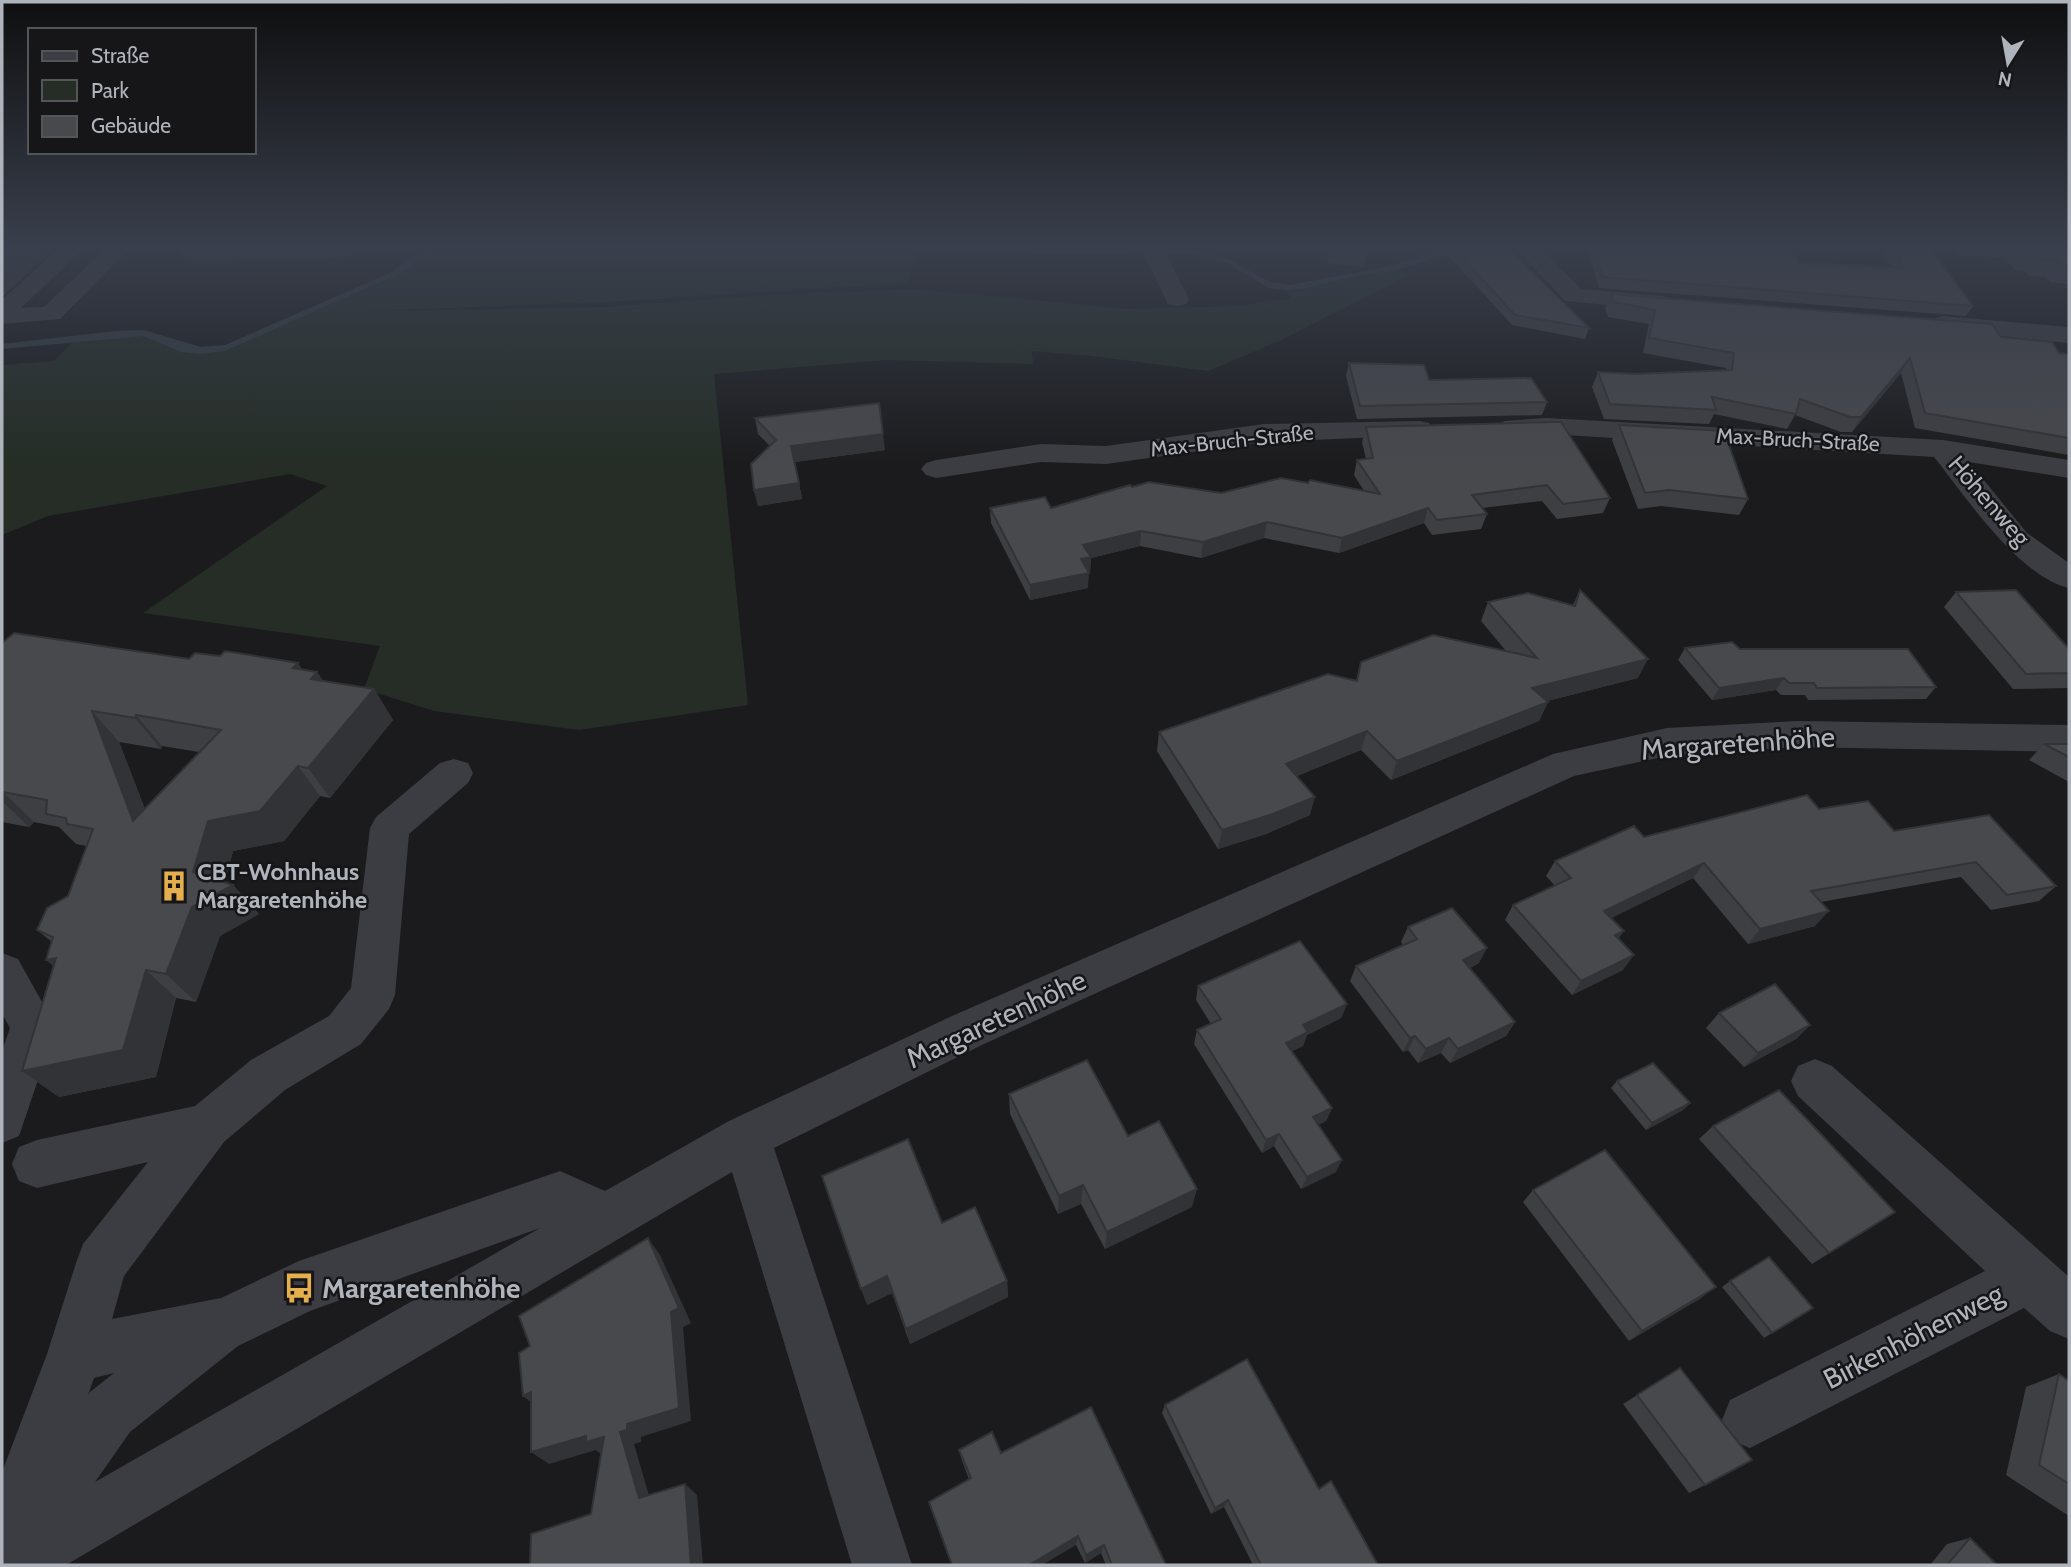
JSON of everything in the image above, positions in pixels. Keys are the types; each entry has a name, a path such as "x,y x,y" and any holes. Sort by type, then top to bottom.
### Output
{"street":[{"path":"1918,322 2069,335"},
{"name":"Max-Bruch-Straße","path":"1493,428 1547,426 1943,449 2069,469"},
{"name":"Max-Bruch-Straße","path":"936,469 1041,453 1096,463 1264,433 1440,429"},
{"name":"Höhenweg","path":"1943,449 2017,540 2069,578"},
{"name":"Margaretenhöhe","path":"8,1565 746,1137 968,1030 1566,764 1667,742 1798,734 2069,739"},
{"path":"2,1549 75,1354 102,1262 207,1126 268,1075 345,1030 373,995 390,828 454,774"},
{"path":"2,972 33,1027 2,1120"},
{"path":"1815,1081 2029,1277"},
{"path":"37,1164 207,1126"},
{"path":"746,1137 882,1565"},
{"path":"2,1561 110,1412 225,1324 299,1288 560,1196 605,1217"},
{"name":"Birkenhöhenweg","path":"1750,1420 2029,1277 2069,1312"},
{"path":"75,1354 225,1324"}],"green space":[{"path":"297,319 1322,319 1208,371 1032,351 1033,364 887,360 714,374 748,705 579,730 434,711 364,689 380,646 143,613 327,486 290,474 48,516 2,535 2,365 54,361 74,341 113,337 143,336 181,352 225,351"}],"shaded area":[{"path":"284,319 297,319 225,351 201,354 181,352 143,336 2,349 2,344 144,330 201,347 225,345"}],"building":[{"path":"1538,319 1580,319 1589,328"},
{"path":"1653,319 1930,319 1992,324 2001,337 2052,342 2059,353 2069,354 2069,438 1925,413 1910,358 1861,417 1850,417 1800,399 1796,414 1712,397 1716,410 1610,404 1598,372 1635,374 1732,370 1734,353 1649,338"},
{"path":"1349,363 1424,365 1429,380 1531,378 1547,402 1360,406"},
{"path":"879,403 883,434 791,446 799,483 754,490 751,464 776,440 755,418"},
{"path":"1561,422 1610,498 1563,504 1547,485 1472,495 1487,514 1437,520 1428,508 1342,538 1267,522 1203,542 1141,531 1083,545 1091,557 1081,559 1089,573 1030,585 990,508 1045,497 1051,508 1149,482 1221,493 1281,478 1308,483 1310,480 1380,494 1357,460 1373,458 1366,427"},
{"path":"1619,425 1724,431 1748,499 1669,490 1645,493"},
{"path":"1580,590 1648,659 1532,688 1548,702 1397,761 1367,731 1286,764 1315,797 1270,815 1222,830 1159,732 1328,674 1357,681 1361,662 1433,635 1537,658 1488,602 1528,593 1575,606"},
{"path":"2016,590 2069,649 2069,673 2026,674 1956,592"},
{"path":"14,633 189,659 195,653 220,656 225,651 298,663 293,668 317,672 311,679 374,689 308,768 298,766 260,811 208,821 193,872 233,885 192,907 166,974 146,970 123,1050 22,1071 56,958 46,960 53,937 37,930 47,908 68,896 93,829 67,824 66,818 46,814 47,800 2,793 2,643","holes":["92,711 135,718 136,715 221,730 133,821"]},
{"path":"1732,642 1740,649 1908,649 1936,687 1817,688 1814,683 1789,683 1784,678 1719,688 1685,648"},
{"path":"2044,744 2069,744 2069,757"},
{"path":"1807,795 1819,809 1868,801 1894,831 1989,815 2056,886 2007,895 1976,862 1811,891 1829,911 1760,929 1704,863 1604,911 1624,931 1615,935 1634,955 1581,981 1513,905 1571,878 1555,861 1634,826 1644,837"},
{"path":"1452,908 1487,948 1463,960 1515,1022 1458,1049 1449,1038 1426,1049 1415,1036 1410,1038 1356,966 1417,939 1408,927"},
{"path":"1300,941 1347,1004 1303,1025 1308,1032 1286,1043 1332,1108 1313,1117 1342,1160 1307,1177 1279,1134 1266,1140 1197,1030 1221,1019 1198,986"},
{"path":"1775,984 1810,1025 1758,1053 1719,1013"},
{"path":"1087,1060 1128,1136 1159,1121 1197,1189 1107,1232 1083,1185 1059,1196 1009,1094"},
{"path":"1653,1063 1690,1103 1652,1123 1617,1081"},
{"path":"1779,1090 1895,1212 1829,1253 1713,1126"},
{"path":"908,1139 942,1223 975,1207 1007,1281 906,1329 887,1276 861,1289 822,1176"},
{"path":"1605,1150 1716,1287 1642,1331 1533,1190"},
{"path":"648,1238 679,1308 671,1312 679,1408 627,1424 627,1430 620,1432 639,1498 685,1484 691,1565 530,1565 531,1534 591,1514 604,1437 586,1442 586,1436 531,1452 531,1392 523,1396 519,1353 530,1346 519,1316"},
{"path":"1769,1257 1813,1308 1772,1333 1730,1281"},
{"path":"1247,1359 1319,1489 1331,1481 1378,1565 1261,1565 1228,1500 1215,1508 1165,1405"},
{"path":"1680,1368 1752,1460 1705,1485 1637,1395"},
{"path":"2059,1374 2069,1381 2069,1484 2039,1465"},
{"path":"1091,1407 1166,1565 1112,1565 1104,1545 1086,1555 1078,1536 1029,1565 952,1565 929,1502 971,1478 959,1450 992,1432 1001,1453"},
{"path":"1970,1538 1997,1565 1947,1565"}],"place":[{"name":"CBT-Wohnhaus Margaretenhöhe","path":"174,886"},
{"name":"Margaretenhöhe","path":"299,1288"}]}
